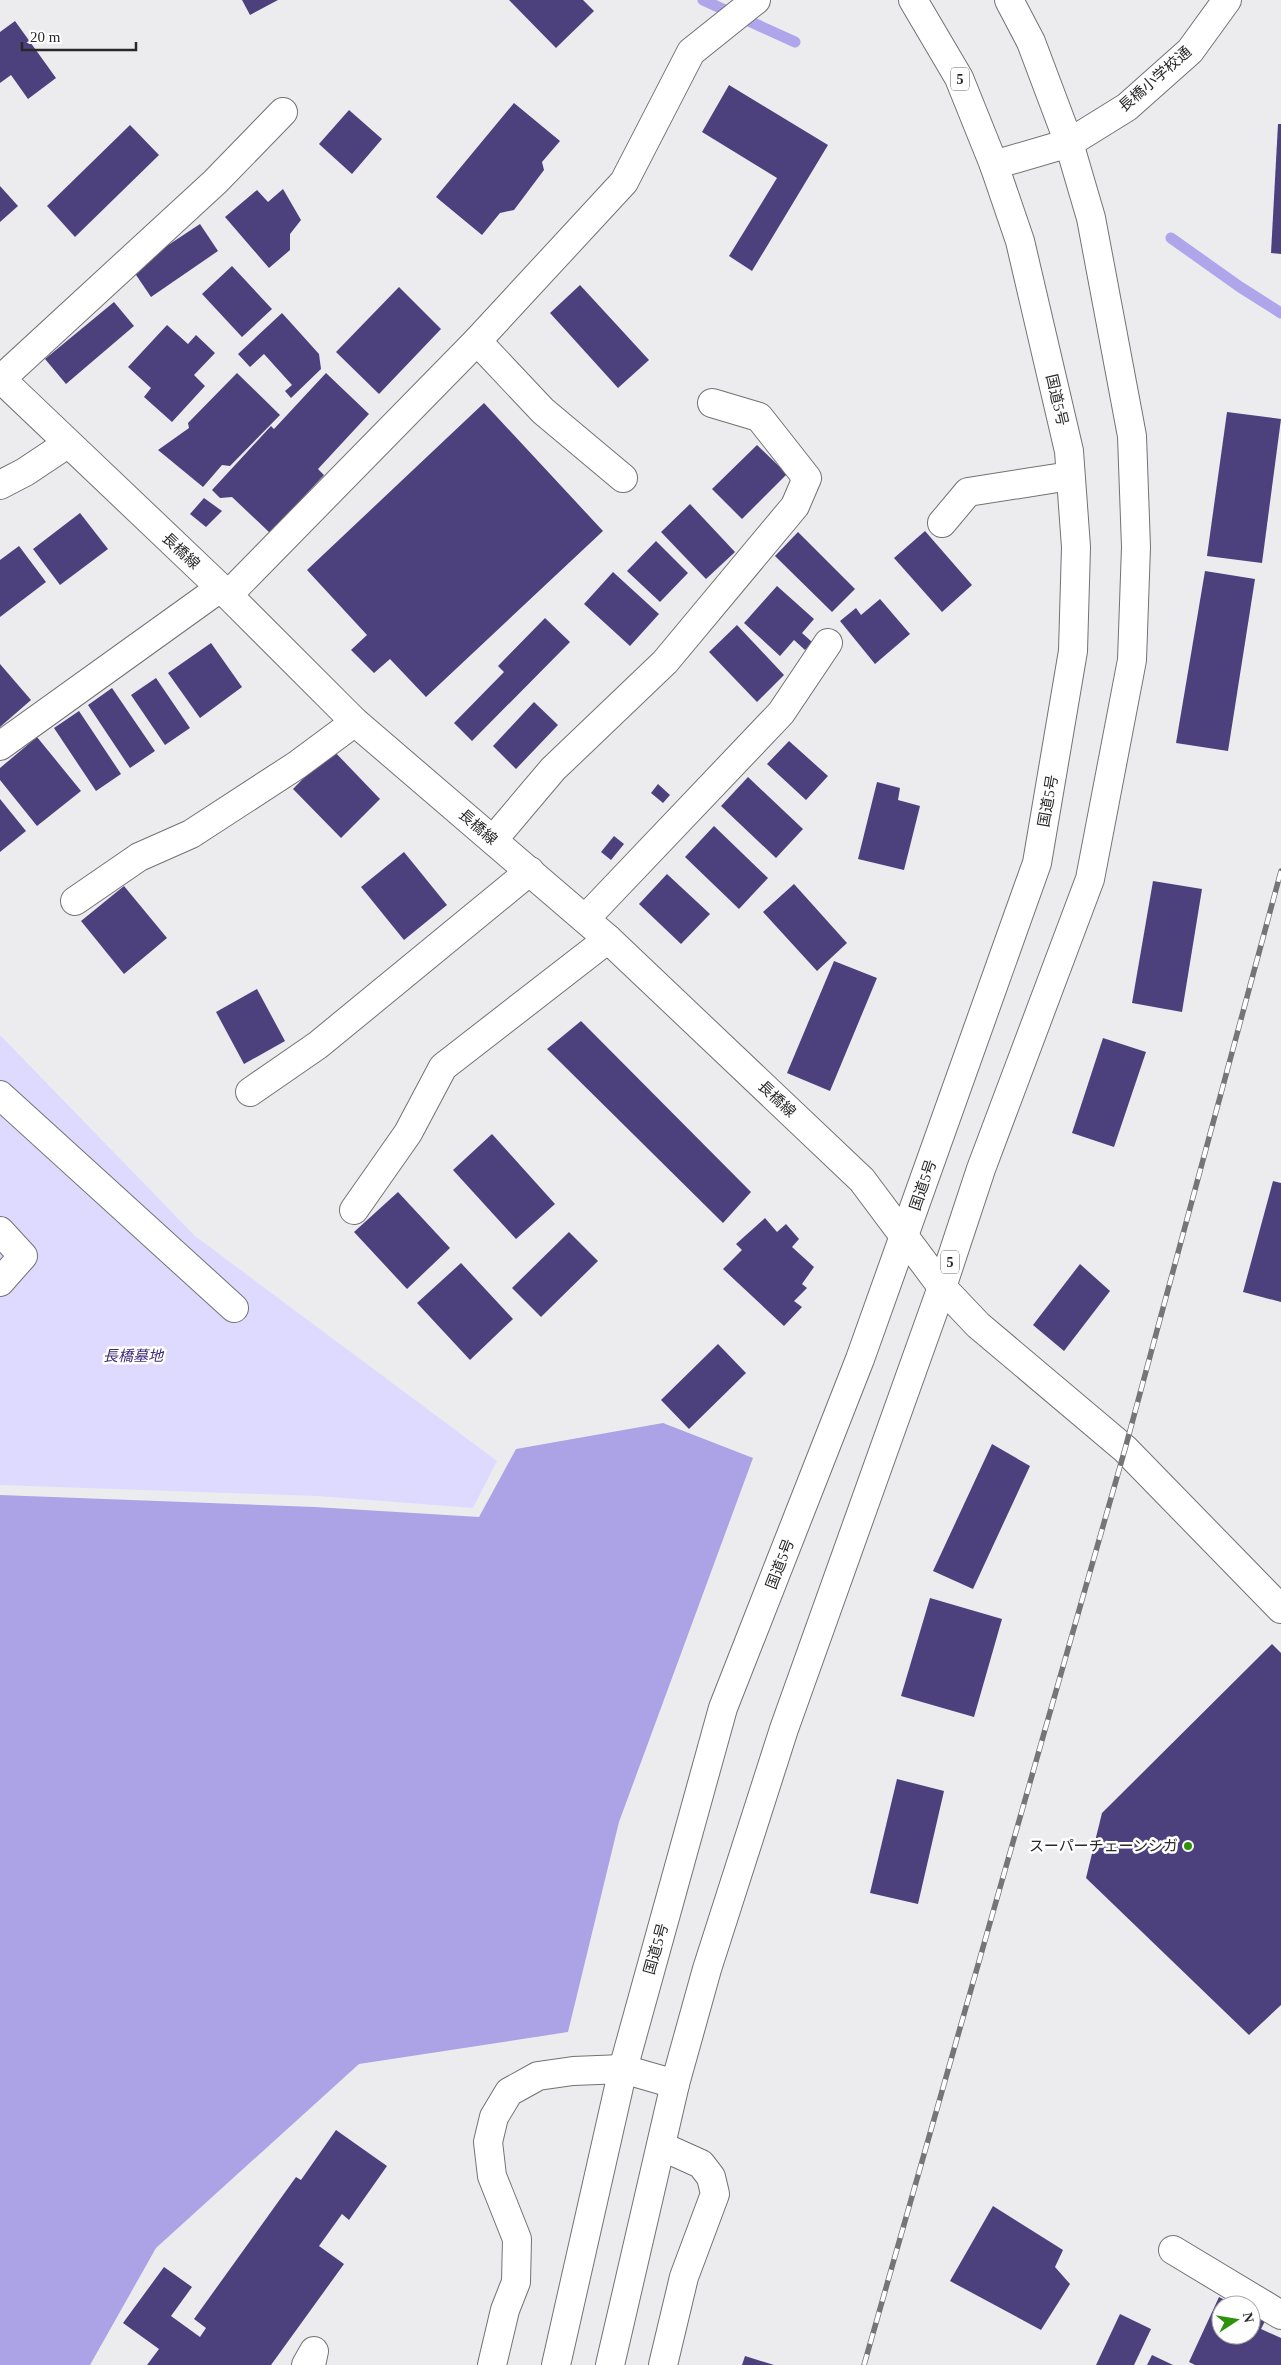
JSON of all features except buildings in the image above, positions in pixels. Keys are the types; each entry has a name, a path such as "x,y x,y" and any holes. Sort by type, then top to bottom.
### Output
{"main road":[{"path":"0,746 224,592 477,341 624,182 691,52 756,0"},
{"name":"国道5号","path":"556,2365 623,2069 723,1708 860,1359 1037,863 1073,651 1076,547 1069,451 1020,242 994,165 959,78 912,0"},
{"name":"5","path":"610,2365 675,2084 707,1969 784,1728 942,1287 981,1169 1090,879 1132,660 1136,547 1132,436 1091,218 1069,143 1031,42 1009,0"},
{"name":"長橋小学校通","path":"994,165 1069,143 1128,107 1190,52 1227,0"},
{"path":"0,378 215,182 283,112"},
{"path":"477,341 543,411 623,478"},
{"name":"長橋線","path":"0,378 224,592 356,722 608,939 862,1180 905,1235 942,1287 978,1325 1125,1450 1281,1609"},
{"path":"493,840 553,770 664,662 795,506 807,478 759,418 712,402"},
{"path":"0,485 25,472 67,444"},
{"path":"942,524 968,492 1070,476"},
{"path":"585,919 781,713 828,643"},
{"path":"75,901 139,857 199,829 356,722"},
{"path":"250,1092 318,1045 530,871"},
{"path":"354,1210 408,1133 443,1067 608,939"},
{"path":"0,1096 234,1308"},
{"path":"0,1231 23,1256 0,1282"},
{"path":"492,2365 505,2310 516,2282 517,2240 492,2176 488,2142 494,2117 509,2092 538,2076 573,2071 623,2069 675,2084"},
{"path":"661,2146 701,2164 711,2176 715,2194 684,2277 663,2365"},
{"path":"1172,2250 1281,2315"},
{"path":"306,2365 314,2351 311,2365"}],"green space":[{"name":"長橋墓地","path":"0,1035 195,1236 497,1461 473,1508 317,1496 0,1485"}],"shaded area":[{"path":"663,1423 753,1458 619,1822 568,2032 359,2064 156,2248 90,2365 0,2365 0,1495 315,1507 479,1517 516,1449"}],"waterway":[{"path":"703,0 795,42"},
{"path":"1171,238 1240,287 1281,313"}],"railway":[{"path":"864,2365 1125,1449 1281,871"}],"place":[{"name":"スーパーチェーンシガ","path":"1188,1846"}]}
